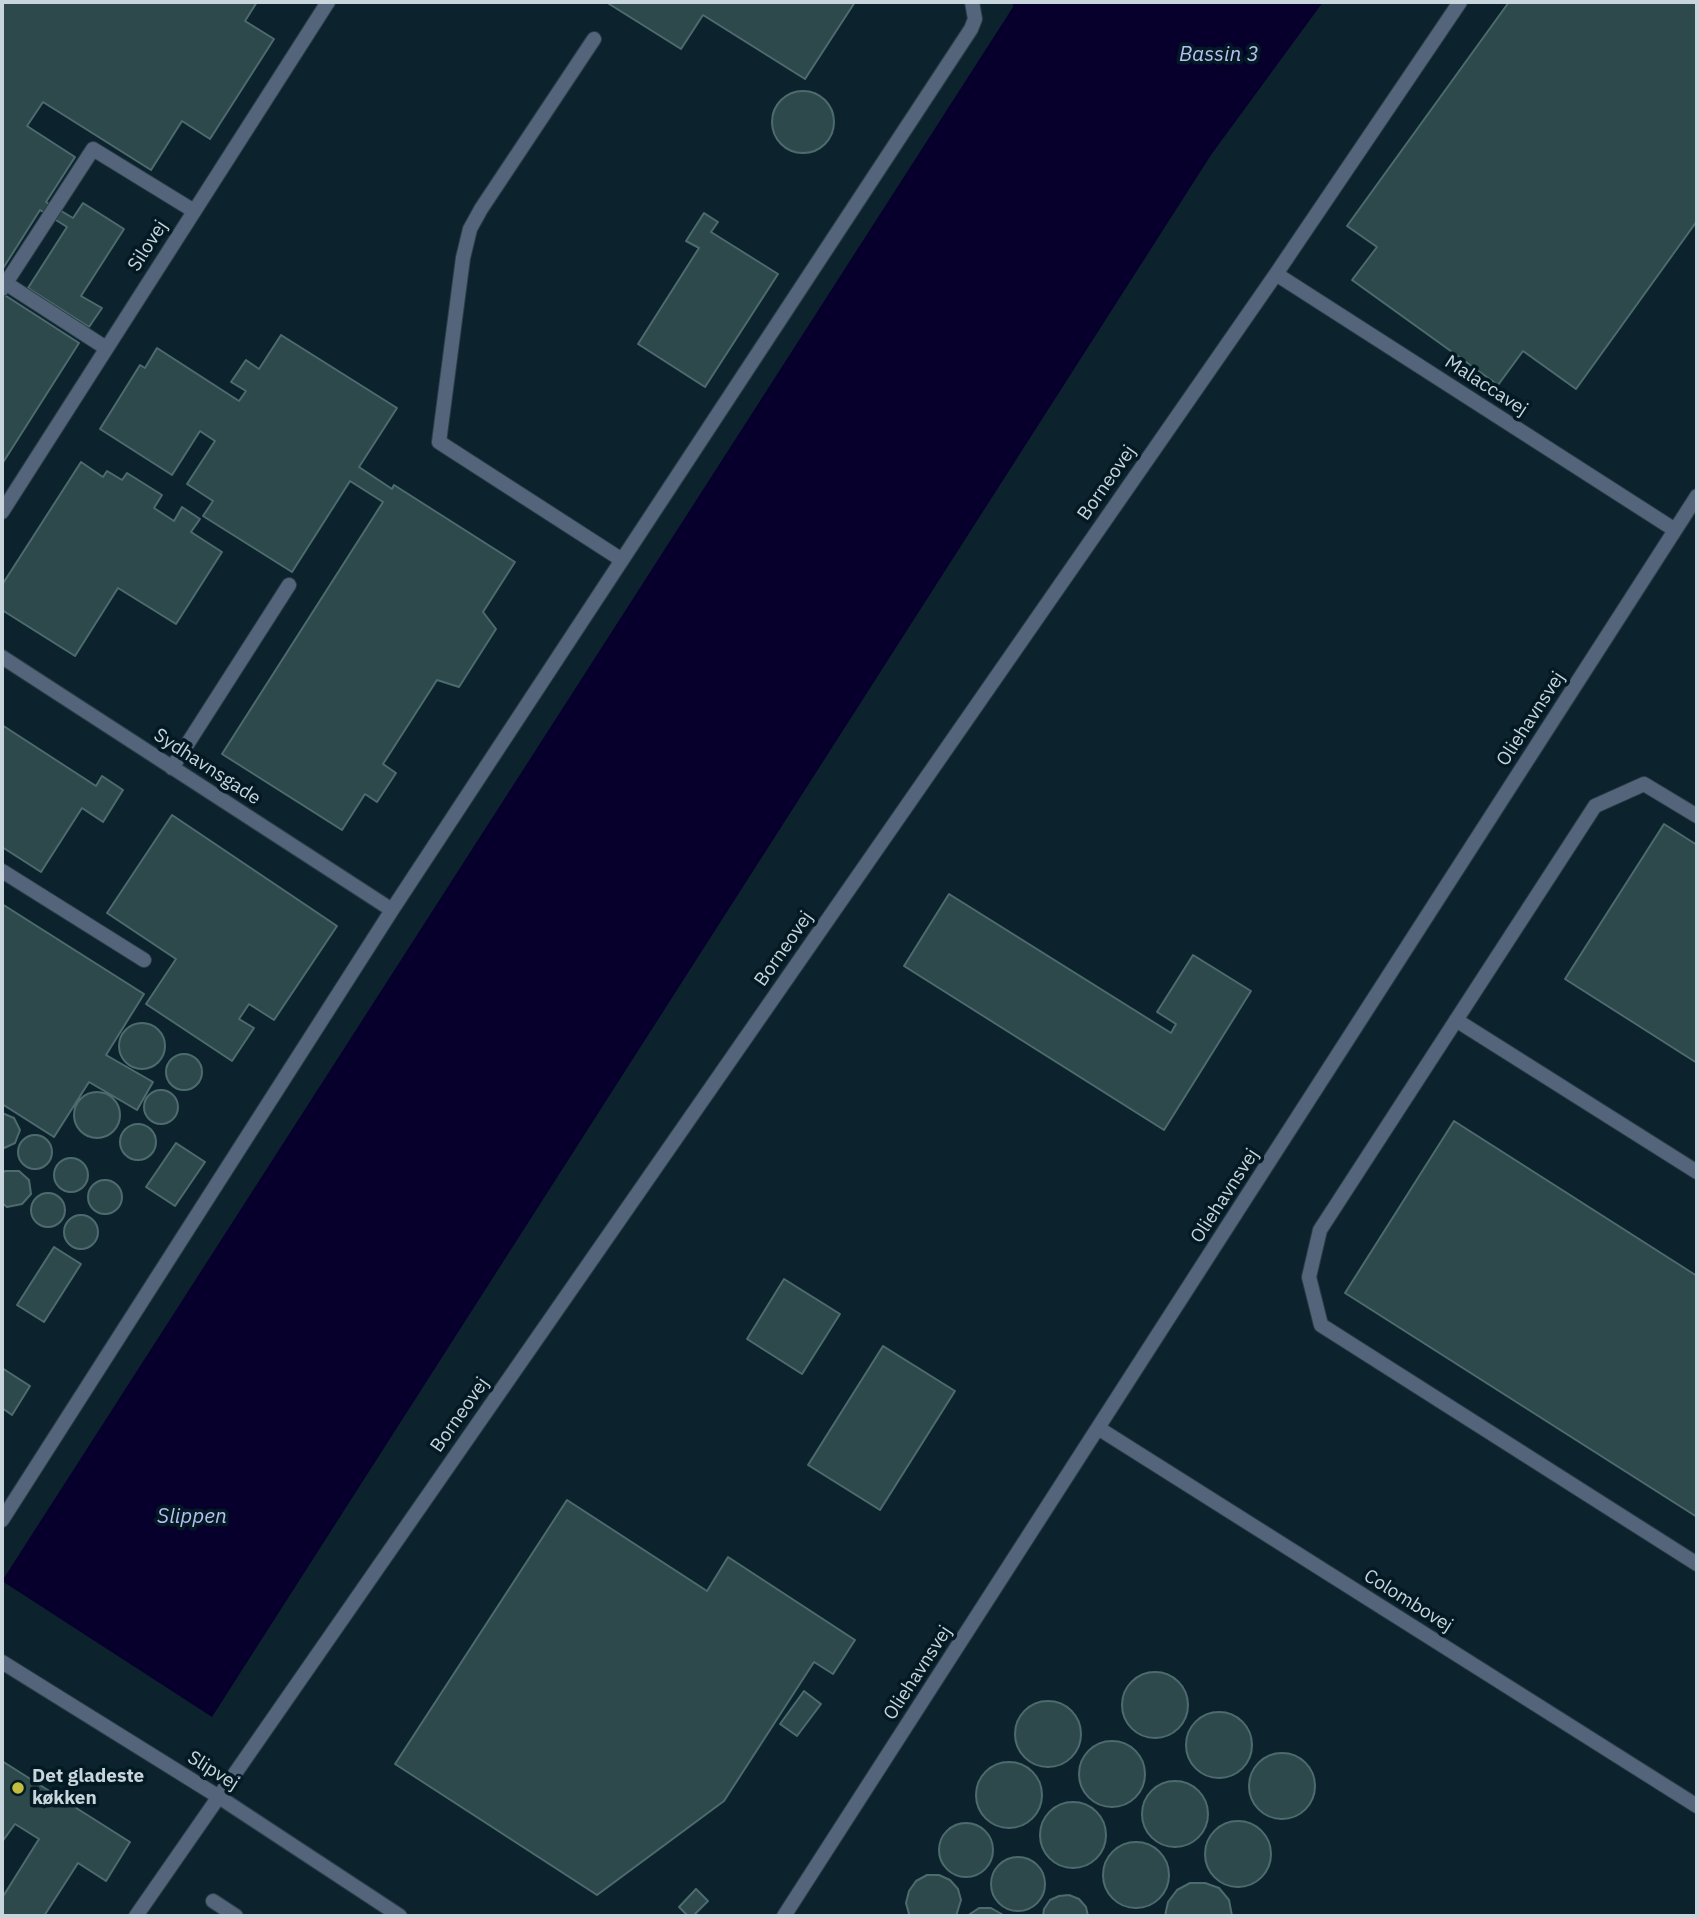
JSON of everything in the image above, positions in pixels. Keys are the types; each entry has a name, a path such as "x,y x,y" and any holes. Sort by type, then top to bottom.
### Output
{"street":[{"path":"2,1520 392,910 971,29 975,19 972,2"},
{"name":"Borneovej","path":"136,1916 1276,274 1460,2"},
{"name":"Silovej","path":"2,512 326,3"},
{"path":"594,39 470,229 463,258 439,442 622,560"},
{"path":"106,348 4,286 93,149 194,211"},
{"name":"Malaccavej","path":"1276,274 1675,530"},
{"name":"Oliehavnsvej","path":"784,1916 1697,496"},
{"path":"172,768 289,585"},
{"name":"Sydhavnsgade","path":"2,657 392,910"},
{"path":"1697,816 1644,784 1595,806 1320,1230 1309,1277 1321,1325 1697,1564"},
{"path":"2,871 144,960"},
{"path":"1456,1020 1697,1172"},
{"name":"Colombovej","path":"1098,1428 1697,1806"},
{"name":"Slipvej","path":"2,1662 219,1797 400,1916"},
{"path":"213,1901 236,1916"}],"water":[{"name":"Slippen","path":"1013,2 1323,2 1211,155 212,1717 2,1581 1013,7"}],"building":[{"path":"2,2 257,2 245,21 274,39 210,139 182,121 151,170 43,102 27,126 75,157 46,202 73,218 83,203 124,229 81,296 102,308 89,327 28,288 67,227 40,210 2,270"},
{"path":"606,2 855,2 805,79 703,15 681,49"},
{"path":"1509,2 1697,2 1697,221 1576,389 1523,351 1498,385 1352,280 1377,247 1347,226"},
{"path":"803,91 825,100 834,122 825,144 803,153 781,144 772,122 781,100"},
{"path":"704,213 718,222 711,232 778,274 705,387 638,344 699,248 686,241"},
{"path":"3,294 79,343 2,464 2,296"},
{"path":"281,335 397,408 359,467 392,489 394,485 515,562 483,612 496,629 459,687 437,680 383,764 396,773 377,802 365,794 342,830 222,754 383,502 350,481 292,572 203,516 213,501 187,484 215,441 200,431 172,475 100,429 140,365 145,368 157,348 239,401 246,391 231,382 246,360 259,369"},
{"path":"81,462 103,477 107,471 122,480 127,473 162,495 154,508 174,521 182,507 200,519 191,532 222,552 176,624 118,588 75,656 2,610 2,585"},
{"path":"2,725 96,786 102,776 123,790 103,822 82,808 41,872 2,847"},
{"path":"172,815 337,926 274,1020 249,1004 239,1019 254,1028 232,1061 146,1004 176,959 107,913"},
{"path":"1664,824 1697,845 1697,1063 1565,979"},
{"path":"949,894 1171,1033 1176,1024 1157,1012 1193,955 1251,991 1164,1130 904,966"},
{"path":"2,904 144,994 106,1055 153,1082 137,1110 89,1082 54,1137 2,1104"},
{"path":"142,1023 159,1029 165,1046 159,1063 142,1069 125,1063 119,1046 125,1029"},
{"path":"184,1054 197,1059 202,1072 197,1085 184,1090 171,1085 166,1072 171,1059"},
{"path":"161,1090 173,1095 178,1107 173,1119 161,1124 149,1119 144,1107 149,1095"},
{"path":"97,1092 113,1099 120,1115 113,1131 97,1138 81,1131 74,1115 81,1099"},
{"path":"2,1113 14,1118 20,1130 15,1143 2,1149"},
{"path":"1454,1121 1697,1276 1697,1517 1345,1293"},
{"path":"138,1124 150,1130 156,1142 150,1154 138,1160 126,1154 120,1142 126,1130"},
{"path":"35,1135 47,1140 52,1152 47,1164 35,1169 23,1164 18,1152 23,1140"},
{"path":"176,1143 205,1162 175,1206 146,1187"},
{"path":"71,1158 83,1163 88,1175 83,1187 71,1192 59,1187 54,1175 59,1163"},
{"path":"5,1171 19,1171 29,1180 31,1194 22,1204 7,1207 2,1203 2,1174"},
{"path":"105,1180 117,1185 122,1197 117,1209 105,1214 93,1209 88,1197 93,1185"},
{"path":"48,1193 60,1198 65,1210 60,1222 48,1227 36,1222 31,1210 36,1198"},
{"path":"81,1215 93,1220 98,1232 93,1244 81,1249 69,1244 64,1232 69,1220"},
{"path":"54,1247 81,1264 44,1322 17,1305"},
{"path":"784,1279 840,1314 802,1374 747,1339"},
{"path":"883,1346 955,1391 880,1510 808,1465"},
{"path":"2,1368 30,1386 12,1415 2,1408"},
{"path":"567,1500 707,1591 728,1557 855,1640 833,1674 814,1662 724,1801 597,1895 395,1764"},
{"path":"1155,1672 1168,1674 1178,1682 1186,1692 1186,1718 1178,1728 1168,1736 1155,1738 1142,1736 1132,1728 1124,1718 1122,1705 1124,1692 1132,1682 1142,1674"},
{"path":"804,1691 821,1704 797,1736 780,1724"},
{"path":"1048,1701 1061,1703 1071,1711 1079,1721 1079,1747 1071,1757 1061,1765 1048,1767 1035,1765 1025,1757 1017,1747 1015,1734 1017,1721 1025,1711 1035,1703"},
{"path":"1219,1712 1232,1714 1247,1727 1252,1745 1250,1758 1237,1773 1219,1778 1206,1776 1191,1763 1186,1745 1188,1732 1201,1717"},
{"path":"1112,1741 1125,1743 1135,1751 1143,1761 1143,1787 1135,1797 1125,1805 1112,1807 1099,1805 1089,1797 1081,1787 1079,1774 1081,1761 1089,1751 1099,1743"},
{"path":"1282,1753 1295,1755 1310,1768 1315,1786 1313,1799 1300,1814 1282,1819 1269,1817 1254,1804 1249,1786 1251,1773 1264,1758"},
{"path":"2,1761 130,1842 106,1881 78,1863 44,1916 2,1916 2,1898 39,1839 15,1824 2,1842"},
{"path":"1009,1762 1022,1764 1032,1772 1040,1782 1040,1808 1032,1818 1022,1826 1009,1828 996,1826 986,1818 978,1808 976,1795 978,1782 986,1772 996,1764"},
{"path":"1175,1781 1188,1784 1198,1791 1205,1801 1208,1814 1205,1827 1198,1837 1188,1844 1175,1847 1162,1844 1152,1837 1145,1827 1142,1814 1145,1801 1152,1791 1162,1784"},
{"path":"1073,1802 1086,1804 1101,1817 1106,1835 1104,1848 1091,1863 1073,1868 1060,1866 1045,1853 1040,1835 1042,1822 1055,1807"},
{"path":"1238,1821 1251,1823 1261,1831 1269,1841 1269,1867 1261,1877 1251,1885 1238,1887 1225,1885 1215,1877 1207,1867 1205,1854 1207,1841 1215,1831 1225,1823"},
{"path":"966,1823 985,1831 993,1850 985,1869 966,1877 947,1869 939,1850 947,1831"},
{"path":"1136,1842 1149,1844 1164,1857 1169,1875 1167,1888 1154,1903 1136,1908 1123,1906 1108,1893 1103,1875 1105,1862 1118,1847"},
{"path":"1018,1857 1037,1865 1045,1884 1037,1903 1018,1911 999,1903 991,1884 999,1865"},
{"path":"927,1875 939,1875 950,1880 958,1889 961,1900 956,1916 909,1914 906,1903 909,1891 916,1881"},
{"path":"1190,1883 1205,1883 1219,1888 1229,1900 1232,1916 1165,1916 1168,1902 1177,1890"},
{"path":"696,1889 708,1901 693,1916 688,1916 679,1907"},
{"path":"1069,1895 1079,1899 1086,1907 1088,1916 1043,1916 1050,1900"},
{"path":"979,1908 991,1908 1005,1916 967,1916"}],"place":[{"name":"Det gladeste køkken","path":"18,1788"}],"water label":[{"name":"Bassin 3","path":"1219,55"}]}
